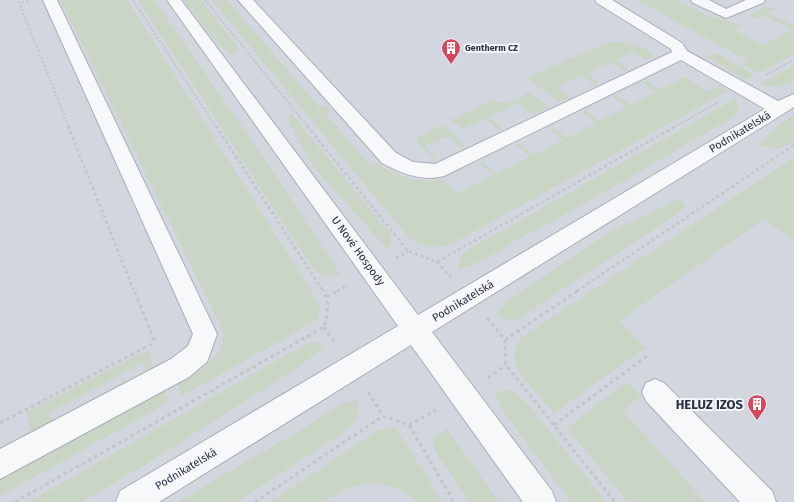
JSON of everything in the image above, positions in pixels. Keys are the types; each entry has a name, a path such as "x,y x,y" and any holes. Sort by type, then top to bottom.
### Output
{"street":[{"path":"0,465 180,368 198,354 205,334 50,0"},
{"name":"U Nové Hospody","path":"174,0 541,502"},
{"path":"245,0 388,158 403,166 419,171 437,171 681,54"},
{"path":"602,0 677,46 681,54 786,104"},
{"path":"698,0 726,14 758,0"},
{"name":"Podnikatelská","path":"132,502 786,104"},
{"path":"655,392 761,502"}],"path":[{"path":"0,423 152,344 154,340 19,3 32,0"},
{"path":"505,340 794,145"},
{"path":"492,324 505,340 506,365 615,502"},
{"path":"554,425 647,356"},
{"path":"255,502 383,416 409,425 454,502"}],"shaded area":[{"path":"0,0 794,0 794,502 0,502"}],"green space":[{"path":"60,0 127,0 319,305 320,312 315,321 182,396 177,382 206,365 218,354 223,339 221,326"},
{"path":"138,0 154,0 268,164 340,274 327,276 314,270"},
{"path":"184,0 201,0 238,47 237,51 231,55 218,44"},
{"path":"212,0 227,0 320,108 327,105 332,111 325,114 370,165 377,162 391,172 407,178 443,180 456,194 493,176 480,163 483,162 496,174 530,157 516,145 520,143 533,155 563,140 550,129 553,127 567,138 596,123 582,112 585,110 600,121 627,107 613,97 617,95 630,105 656,92 642,82 646,81 660,90 685,77 708,92 719,85 728,91 453,243 430,247 419,245 409,238"},
{"path":"636,0 677,0 714,19 719,17 742,26 734,30 763,45 792,30 763,15 755,19 750,16 763,9 777,9 768,13 794,26 794,54 759,73 743,65 749,61"},
{"path":"613,42 642,47 651,53 653,57 646,60 632,52 615,60 628,69 624,71 611,62 587,73 599,82 594,85 581,75 556,87 569,97 559,102 527,78 583,53"},
{"path":"716,53 755,75 746,80 707,57"},
{"path":"794,65 794,81 778,86 760,84"},
{"path":"525,92 530,93 549,107 533,115 519,103 489,117 502,129 499,131 485,119 462,129 450,120 493,100 506,103 517,101 525,95"},
{"path":"735,99 739,106 735,116 605,192 518,239 492,255 475,264 458,269 459,259 464,252"},
{"path":"291,113 391,235 392,241 388,250 311,164 289,121 289,116"},
{"path":"794,115 794,140 777,149 759,144 775,128"},
{"path":"443,125 464,145 462,148 449,136 425,146 438,160 435,160 418,143 416,138"},
{"path":"794,157 794,241 764,219 619,321 645,348 554,413 526,381 517,367 515,362 515,352 521,338"},
{"path":"680,199 685,206 683,210 516,320 508,321 496,315 508,301 609,232"},
{"path":"310,343 320,343 324,347 300,366 151,461 82,502 29,502 302,346"},
{"path":"148,350 154,368 146,372 143,363 50,412 52,422 31,432 27,412"},
{"path":"626,382 642,395 623,411 705,502 628,502 567,428"},
{"path":"164,389 169,402 0,496 0,479"},
{"path":"503,390 511,390 527,403 606,502 571,502 501,408 495,395"},
{"path":"358,400 358,410 355,421 344,432 237,502 177,502 304,428 342,404"},
{"path":"387,428 397,430 443,502 418,502 400,490 386,485 367,483 349,488 322,502 271,502 377,431"},
{"path":"447,429 499,502 469,502 434,449 434,438"}],"place":[{"name":"Gentherm CZ","path":"451,65"},
{"name":"HELUZ IZOS","path":"757,421"}]}
